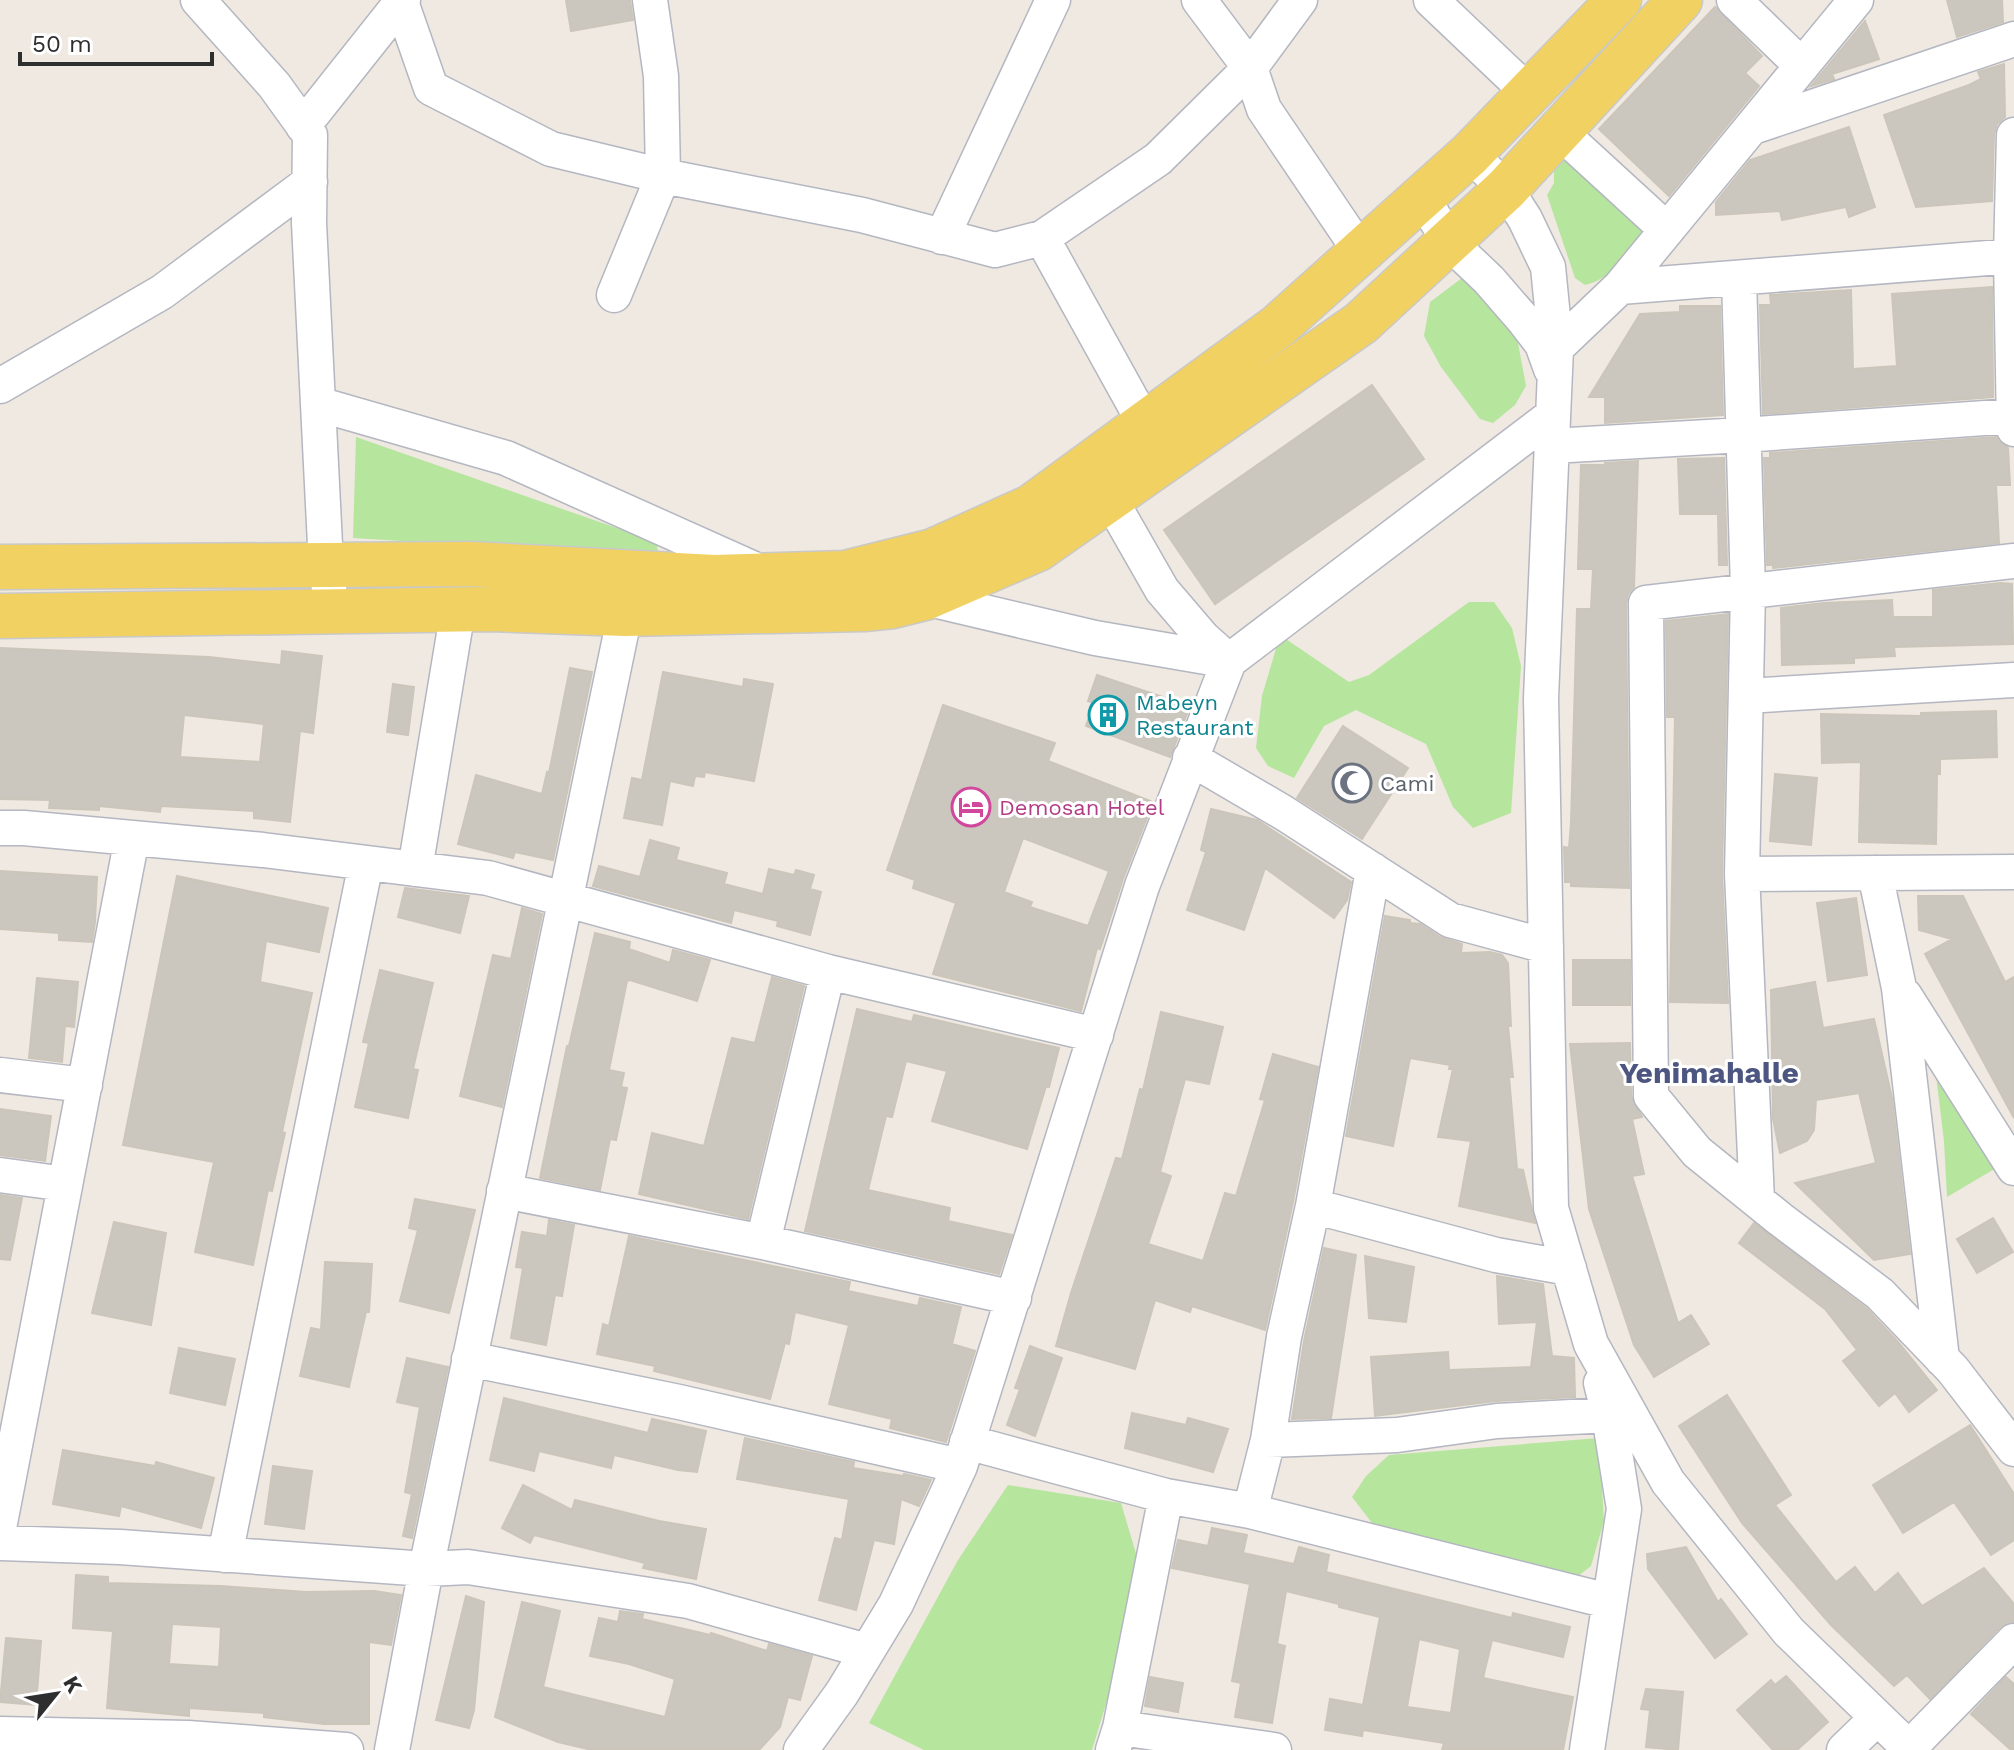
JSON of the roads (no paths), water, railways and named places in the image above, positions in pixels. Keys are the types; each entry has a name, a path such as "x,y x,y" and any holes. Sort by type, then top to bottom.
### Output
{"main road":[{"path":"0,567 470,564 714,577 845,573 933,551 1031,507 1277,327 1470,154 1619,0"},
{"path":"0,616 458,610 625,614 864,609 925,598 1038,549 1361,323 1506,189 1680,0"}],"street":[{"path":"198,0 274,85 310,135 318,404 326,565 332,612"},
{"path":"614,295 663,176 661,76 650,0"},
{"path":"942,237 1053,0"},
{"path":"1199,0 1250,68 1264,109 1360,251"},
{"path":"402,1 431,88 551,149 663,176 862,215 995,250 1042,238 1158,159 1250,68 1300,0"},
{"path":"1431,0 1529,93"},
{"path":"1734,0 1802,66"},
{"path":"1555,363 1856,0"},
{"path":"303,126 402,1"},
{"path":"1752,127 2014,39"},
{"path":"1559,131 1667,230"},
{"path":"2014,135 2014,429"},
{"path":"1470,154 1506,189 1525,219 1548,267 1555,363 1541,698 1551,1208 1609,1415 1624,1509 1587,1750"},
{"path":"0,386 162,292 310,182"},
{"path":"1422,197 1450,243 1489,280 1555,363"},
{"path":"1042,238 1145,424"},
{"path":"1620,287 2012,256"},
{"path":"1739,278 1748,591 1742,874 1757,1200"},
{"path":"318,404 506,458 768,575"},
{"path":"801,1750 842,1693 896,1604 963,1454 1142,886 1229,661 1553,430 1743,435 2014,416"},
{"path":"1110,499 1162,590 1203,638 1229,661"},
{"path":"2008,1430 1880,1294 1697,1152 1651,1096 1646,603 2014,561"},
{"path":"925,598 1095,638 1229,661"},
{"path":"415,869 458,610"},
{"path":"392,1750 469,1359 625,614"},
{"path":"1746,696 2014,680"},
{"path":"1190,758 1284,813 1450,920 1546,946"},
{"path":"0,828 263,850 488,878 828,972 1096,1035"},
{"path":"0,1523 8,1438 65,1184 132,838"},
{"path":"225,1555 366,863"},
{"path":"1250,1511 1268,1440 1284,1337 1313,1206 1373,870"},
{"path":"1742,874 2014,872"},
{"path":"1875,873 1899,988 1942,1359"},
{"path":"763,1242 828,972"},
{"path":"1899,988 2014,1168"},
{"path":"0,1075 85,1085"},
{"path":"0,1175 65,1184"},
{"path":"504,1191 763,1242 1014,1298"},
{"path":"1313,1206 1496,1255 1569,1268"},
{"path":"1591,1344 1668,1482 1789,1632 1910,1749 2009,1654"},
{"path":"469,1359 1250,1511 1608,1601"},
{"path":"1268,1440 1397,1435 1497,1421 1609,1415"},
{"path":"1166,1496 1116,1739 1274,1750"},
{"path":"0,1543 120,1547 426,1569 468,1567 688,1601 867,1651"},
{"path":"1844,1750 1877,1718"},
{"path":"0,1734 188,1738 346,1750"}],"place":[{"name":"Mabeyn Restaurant","path":"1108,715"},
{"name":"Cami","path":"1352,783"},
{"name":"Demosan Hotel","path":"971,807"}],"district":[{"name":"Yenimahalle","path":"1709,1072"}]}
